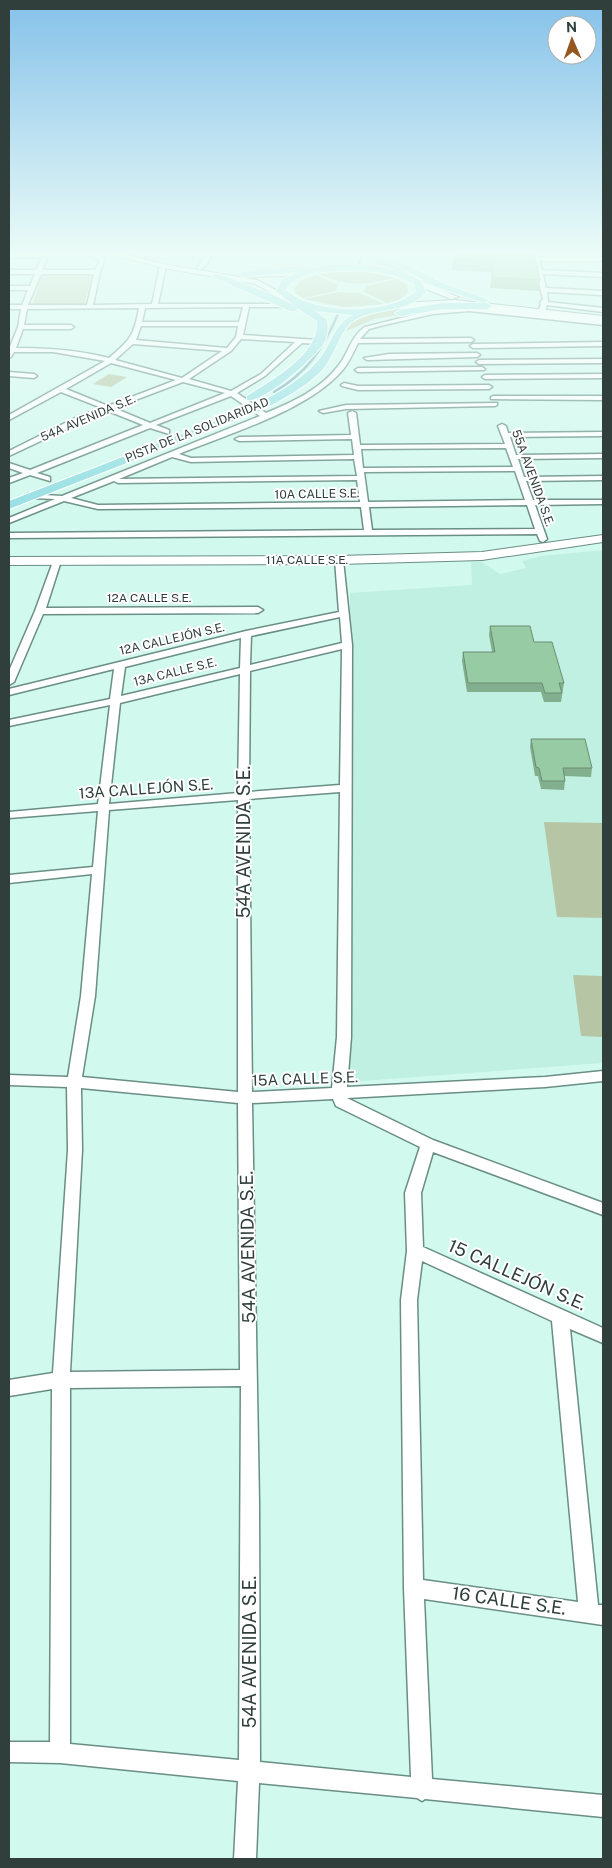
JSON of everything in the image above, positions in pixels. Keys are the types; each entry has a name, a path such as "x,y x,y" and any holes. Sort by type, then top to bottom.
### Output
{"main road":[{"name":"PISTA DE LA SOLIDARIDAD","path":"9,495 246,401 290,372 309,354 318,341"},
{"name":"PISTA DE LA SOLIDARIDAD","path":"9,505 256,409 281,396 316,370 328,356 334,341"},
{"name":"11A CALLE S.E.","path":"9,561 339,560 482,556 603,538"}],"street":[{"path":"16,341 11,353 67,351 232,393 267,417"},
{"name":"54A AVENIDA S.E.","path":"9,454 49,433 183,380 229,350 236,341"},
{"path":"9,481 232,393 263,376 300,341"},
{"path":"9,521 173,456 295,404 317,390 342,366 356,341"},
{"path":"366,341 603,344"},
{"path":"9,418 110,361 132,342 229,350"},
{"path":"367,358 389,356 603,361"},
{"path":"358,370 482,369"},
{"path":"9,374 34,376"},
{"path":"485,377 603,376"},
{"path":"344,385 358,388 489,387"},
{"path":"60,389 166,432"},
{"path":"323,411 346,407 603,398"},
{"path":"9,536 368,532 352,412"},
{"name":"55A AVENIDA S.E.","path":"368,532 542,535 502,426"},
{"path":"506,435 603,434"},
{"path":"239,439 356,437"},
{"path":"357,447 510,446"},
{"path":"173,456 191,460 358,457"},
{"path":"513,457 603,456"},
{"path":"9,464 47,479"},
{"path":"110,481 518,469"},
{"path":"522,479 603,478"},
{"name":"10A CALLE S.E.","path":"32,496 63,499 98,507 603,502"},
{"path":"339,560 347,645 344,1037 339,1094 341,1102 428,1144 603,1209"},
{"path":"9,682 40,611 57,561"},
{"name":"12A CALLE S.E.","path":"40,611 258,610"},
{"name":"12A CALLEJÓN S.E.","path":"9,692 246,634 343,614"},
{"name":"54A AVENIDA S.E.","path":"245,1859 251,1773 250,1378 242,797 246,634"},
{"name":"13A CALLE S.E.","path":"9,723 89,708 245,668 347,645"},
{"path":"60,1753 61,1380 74,1150 74,1082 88,996 103,807 120,664"},
{"name":"13A CALLEJÓN S.E.","path":"9,815 346,788"},
{"path":"9,879 98,870"},
{"name":"15A CALLE S.E.","path":"9,1080 74,1082 246,1098 545,1082 603,1076"},
{"path":"422,1790 414,1588 409,1300 415,1251 412,1193 428,1144"},
{"name":"15 CALLEJÓN S.E.","path":"415,1251 603,1336"},
{"path":"560,1316 596,1613"},
{"path":"9,1388 61,1380 250,1378"},
{"name":"16 CALLE S.E.","path":"414,1588 596,1613"},
{"path":"9,1752 60,1753 422,1790 603,1806"}],"shaded area":[{"path":"109,374 127,377 111,387 93,384"},
{"path":"603,550 603,1063 349,1082 350,593 472,585 471,562 482,562 500,574 526,568 522,561 541,556"},
{"path":"544,822 603,823 603,918 557,917"},
{"path":"573,975 603,976 603,1037 581,1036"}],"building":[{"path":"490,626 530,626 534,642 552,642 564,683 559,683 562,693 545,693 542,683 468,683 463,652 495,652"},
{"path":"531,739 585,739 592,768 563,768 565,781 542,781 539,768 536,767"}],"waterway":[{"path":"274,392 286,385 305,368 324,341"}]}
